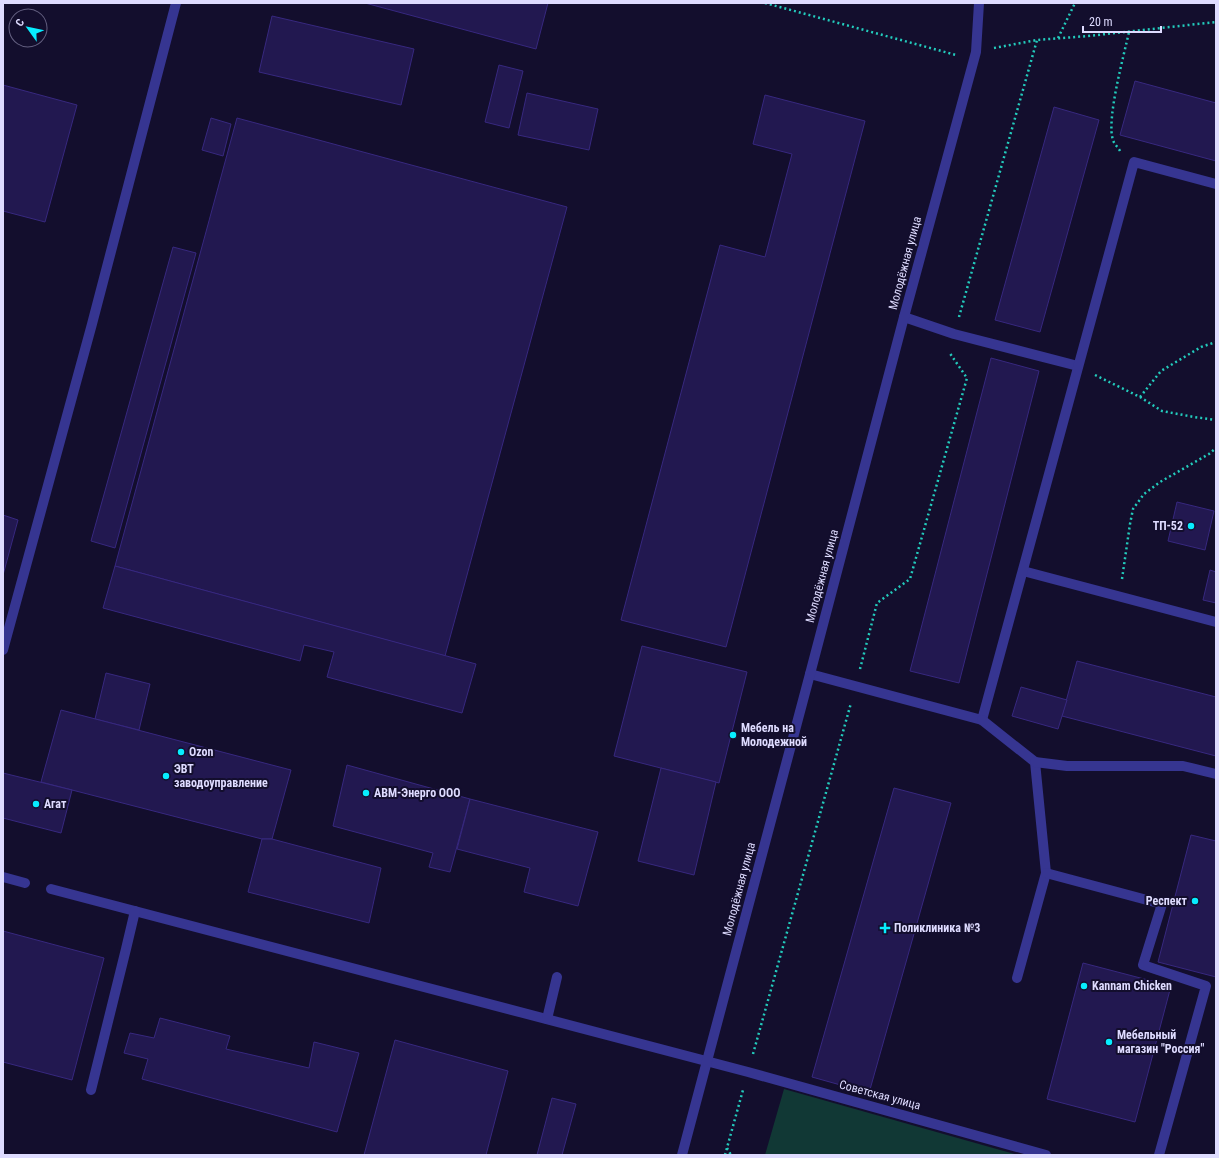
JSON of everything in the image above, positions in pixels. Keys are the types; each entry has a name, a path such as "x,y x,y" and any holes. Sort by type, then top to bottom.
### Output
{"street":[{"path":"3,650 90,331 176,3"},
{"name":"Молодёжная улица","path":"682,1155 904,317 976,52 979,3"},
{"path":"982,720 1134,162 1216,184"},
{"path":"904,317 954,334 1078,366"},
{"path":"1023,570 1216,622"},
{"path":"810,674 982,720 1035,762 1067,766 1183,766 1216,774"},
{"path":"1017,978 1046,873 1035,762"},
{"path":"1046,873 1162,904 1143,965 1206,986 1159,1155"},
{"path":"3,877 25,883"},
{"path":"51,889 135,911 91,1090"},
{"name":"Советская улица","path":"135,911 748,1072 1046,1155"},
{"path":"547,1019 557,977"}],"path":[{"path":"765,3 959,55 1037,40 1129,32 1216,22"},
{"path":"1058,39 1075,3"},
{"path":"1129,32 1114,105 1112,129 1113,140 1120,150 1134,162"},
{"path":"725,1155 856,687 877,603 910,579 967,378 949,353 1037,40"},
{"path":"1140,397 1162,370 1201,346 1216,342"},
{"path":"1078,366 1140,397 1162,411 1216,420"},
{"path":"1120,596 1133,509 1144,494 1160,482 1209,454 1216,448"},
{"path":"727,1148 731,1155"}],"green space":[{"path":"784,1089 1018,1155 765,1155"}],"building":[{"path":"365,3 548,3 536,49"},
{"path":"272,16 414,49 401,105 259,72"},
{"path":"499,65 523,71 509,128 485,122"},
{"path":"1135,81 1216,103 1216,161 1120,135"},
{"path":"3,85 77,105 45,222 3,211"},
{"path":"527,93 598,109 589,150 518,135"},
{"path":"765,95 865,121 726,647 621,620 720,245 765,257 792,154 753,144"},
{"path":"1054,107 1099,120 1040,332 995,320"},
{"path":"211,118 231,124 223,156 202,150"},
{"path":"237,118 567,207 445,656 115,566"},
{"path":"173,247 196,253 115,548 91,541"},
{"path":"991,358 1039,371 959,683 910,671"},
{"name":"ТП-52","path":"1177,502 1214,511 1205,550 1168,541"},
{"path":"3,515 18,520 3,575"},
{"path":"115,566 476,664 462,713 327,677 334,652 304,645 300,661 103,608"},
{"path":"1210,570 1216,572 1216,603 1203,600"},
{"path":"642,646 747,672 719,783 614,756"},
{"path":"1077,661 1216,697 1216,756 1062,716"},
{"path":"106,673 150,684 139,730 95,719"},
{"path":"1021,687 1067,700 1058,729 1012,716"},
{"name":"ЭВТ заводоуправление","path":"61,710 291,770 272,839 262,839 41,782"},
{"path":"347,765 470,799 450,872 429,867 433,853 333,826"},
{"path":"661,768 716,782 694,875 638,861"},
{"name":"Агат","path":"3,773 72,790 61,833 3,818"},
{"name":"Поликлиника №3","path":"894,788 951,803 869,1093 812,1077"},
{"path":"470,799 598,832 578,906 524,892 530,868 457,849"},
{"name":"Респект","path":"1191,835 1216,841 1216,977 1158,962"},
{"path":"262,839 272,839 381,868 369,923 248,892"},
{"path":"3,931 104,958 72,1080 3,1062"},
{"name":"Мебельный магазин \"Россия\"","path":"1083,963 1171,986 1135,1122 1047,1099"},
{"path":"160,1018 230,1036 226,1049 309,1068 314,1042 359,1053 337,1132 142,1079 148,1059 124,1053 130,1033 154,1038"},
{"path":"395,1040 508,1071 486,1155 364,1155"},
{"path":"552,1098 576,1104 562,1155 537,1155"}],"place":[{"name":"ТП-52","path":"1191,526"},
{"name":"Мебель на Молодежной","path":"733,735"},
{"name":"Ozon","path":"181,752"},
{"name":"ЭВТ заводоуправление","path":"166,776"},
{"name":"АВМ-Энерго ООО","path":"366,793"},
{"name":"Агат","path":"36,804"},
{"name":"Респект","path":"1195,901"},
{"name":"Поликлиника №3","path":"885,928"},
{"name":"Kannam Chicken","path":"1084,986"},
{"name":"Мебельный магазин \"Россия\"","path":"1109,1042"}]}
